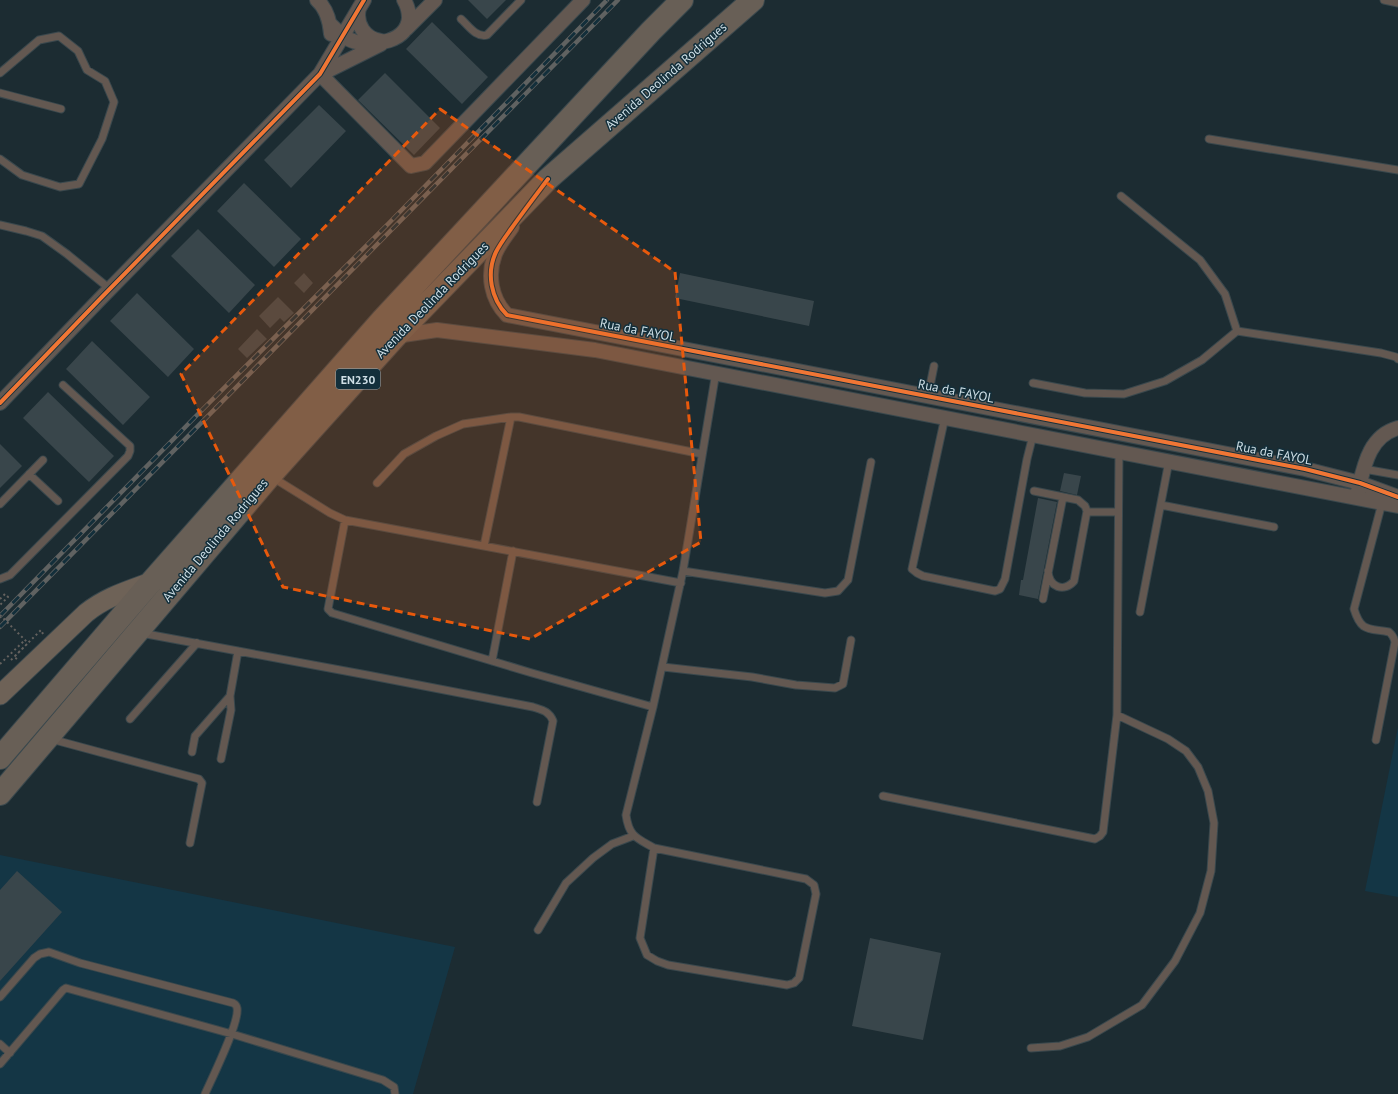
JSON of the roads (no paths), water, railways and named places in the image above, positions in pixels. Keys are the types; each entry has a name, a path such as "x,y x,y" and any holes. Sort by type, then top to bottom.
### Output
{"highway":[{"name":"Avenida Deolinda Rodrigues","path":"0,758 151,582 382,320 651,31 682,0"},
{"name":"Avenida Deolinda Rodrigues","path":"0,794 270,476 396,336 548,179 753,0"}],"main road":[{"path":"0,695 86,613 100,602 151,582"}],"street":[{"path":"317,0 322,4 330,24 331,45 320,74"},
{"path":"402,34 409,20 409,12 404,0"},
{"path":"330,24 343,37 356,42 371,43 386,41 394,39 402,34 435,0"},
{"path":"320,74 411,166 425,163 584,0"},
{"path":"362,2 358,14 359,22 363,30 369,37 386,41"},
{"path":"0,403 320,74 343,37 362,2"},
{"path":"320,74 386,41"},
{"name":"Rua da FAYOL","path":"548,179 518,219 496,253 492,265 491,280 494,296 501,309 507,315 1305,469 1360,483 1398,497"},
{"name":"Rua da FAYOL","path":"396,336 437,330 595,350 716,372 1398,506"},
{"path":"1356,497 1371,448 1391,430 1398,428"}],"lane":[{"path":"461,18 477,34 482,36 487,35 522,0"},
{"path":"1384,0 1394,2"},
{"path":"0,73 39,40 59,36 78,51 87,70 105,81 114,102 102,139 79,184 60,187 22,176 0,159"},
{"path":"0,93 61,109"},
{"path":"1209,139 1398,170"},
{"path":"1122,196 1200,260 1225,294 1237,331"},
{"path":"0,226 42,236 110,289"},
{"path":"1033,383 1085,393 1124,394 1165,381 1202,360 1237,331 1381,353 1396,357 1398,359"},
{"path":"928,396 934,366"},
{"path":"654,848 640,938 647,955 657,961 668,964 787,984 794,983 799,978 816,894 814,885 806,879 654,848 633,836 627,824 626,815 663,666 681,583 716,372"},
{"path":"0,579 10,575 128,456 130,451 130,446 63,385"},
{"path":"378,483 404,454 436,436 463,424 512,417 519,417 702,454"},
{"path":"484,546 512,417"},
{"path":"945,417 912,569 923,576 995,591 1000,589 1005,578 1033,435"},
{"path":"883,796 1096,839 1103,832 1118,715 1119,451"},
{"path":"0,504 43,460"},
{"path":"1140,612 1169,461"},
{"path":"683,571 825,594 838,591 848,580 871,462"},
{"path":"1364,469 1398,475"},
{"path":"29,474 58,501"},
{"path":"270,476 330,513 345,520 681,583"},
{"path":"1034,491 1078,500 1086,506 1087,512 1074,581 1072,584 1064,588 1056,586 1050,580 1048,571"},
{"path":"1044,599 1063,497"},
{"path":"1376,740 1395,642 1392,634 1389,632 1363,627 1357,620 1354,609 1382,503"},
{"path":"1161,505 1274,527"},
{"path":"1087,512 1118,512"},
{"path":"345,520 328,609 336,615 653,707"},
{"path":"492,661 513,551"},
{"path":"137,632 533,707 546,711 551,716 553,721 537,802"},
{"path":"663,666 752,677 796,685 835,688 843,684 851,640"},
{"path":"130,719 197,643"},
{"path":"221,759 231,710 230,696 238,651"},
{"path":"192,752 195,736 230,696"},
{"path":"1031,1048 1060,1046 1088,1038 1142,1005 1176,961 1200,913 1211,871 1214,823 1208,791 1198,767 1186,751 1168,739 1118,715"},
{"path":"47,738 199,780 202,784 190,843"},
{"path":"538,930 566,883 593,858 612,844 633,836"},
{"path":"0,997 34,958 40,954 50,952 80,963 233,1003 238,1009 232,1034 205,1094"},
{"path":"0,1064 66,988 232,1034 383,1080 394,1087 396,1094"},
{"path":"0,1044 10,1053"}],"railway":[{"path":"0,616 200,412 388,224 607,0"},
{"path":"0,627 618,0"}]}
